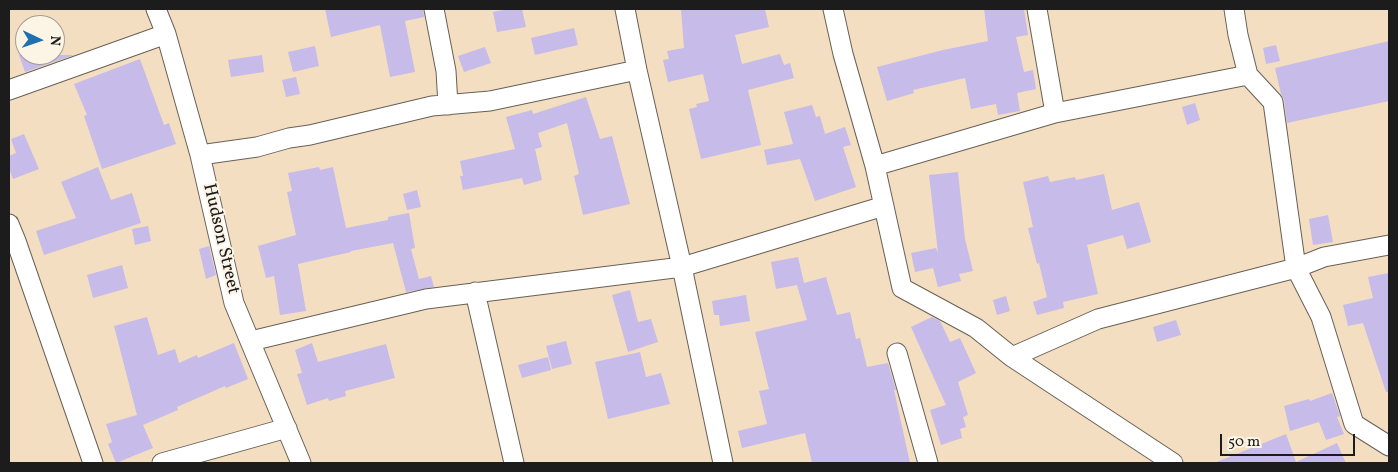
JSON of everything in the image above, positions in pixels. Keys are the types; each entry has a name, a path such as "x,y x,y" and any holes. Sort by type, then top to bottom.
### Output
{"street":[{"name":"Hudson Street","path":"156,9 166,34 200,155 234,302 301,463"},
{"path":"434,9 446,71 448,105"},
{"path":"625,9 723,463"},
{"path":"833,9 843,54 875,166 902,288 976,328 1012,357 1174,463"},
{"path":"1037,9 1055,113"},
{"path":"1234,9 1248,75 1273,102 1296,268 1321,317 1354,424 1389,446"},
{"path":"9,90 166,34"},
{"path":"200,155 257,147 432,106 490,101 637,70"},
{"path":"875,166 1055,113 1248,75"},
{"path":"251,342 426,298 682,267 884,206"},
{"path":"9,224 93,463"},
{"path":"1012,357 1098,319 1296,268 1324,257 1389,245"},
{"path":"475,292 514,463"},
{"path":"897,353 928,463"},
{"path":"162,463 287,428"}],"building":[{"path":"325,9 423,9 424,17 405,21 415,72 390,77 380,25 331,37"},
{"path":"522,9 526,27 497,32 493,12"},
{"path":"681,9 765,9 769,27 735,35 742,64 780,54 784,65 790,63 794,78 748,90 761,145 701,159 689,109 697,107 696,104 709,101 703,74 668,82 663,60 669,59 667,51 684,48"},
{"path":"984,9 1024,9 1028,35 1016,37 1024,72 1033,70 1036,89 1017,93 1020,111 998,115 996,104 971,109 965,78 913,90 914,93 887,101 877,67 988,41"},
{"path":"574,28 578,45 535,55 531,38"},
{"path":"1389,41 1389,101 1287,123 1284,100 1275,68"},
{"path":"1276,45 1280,61 1266,64 1263,48"},
{"path":"315,46 319,66 293,72 288,52"},
{"path":"485,47 491,63 464,72 458,56"},
{"path":"262,55 264,72 231,77 228,60"},
{"path":"140,59 164,125 169,123 176,144 102,169 84,116 87,115 74,84"},
{"path":"23,65 45,65 25,72"},
{"path":"296,77 300,94 286,97 282,80"},
{"path":"586,97 600,139 612,136 630,204 583,215 574,176 579,174 567,123 538,133 542,147 535,149 542,180 524,185 522,178 463,190 460,176 463,176 460,161 515,149 506,117 532,110 533,114"},
{"path":"1195,103 1200,120 1187,125 1182,107"},
{"path":"812,105 816,117 820,116 825,134 845,127 851,145 843,147 856,187 815,201 800,159 767,165 764,150 793,144 784,112"},
{"path":"24,134 39,169 13,179 9,168 9,156 16,153 11,139"},
{"path":"98,167 111,200 132,193 141,223 44,255 36,231 76,218 61,182"},
{"path":"319,167 320,170 333,167 346,228 388,220 388,217 409,213 415,248 411,249 419,279 431,276 434,287 406,292 393,243 298,264 306,311 280,315 274,276 266,278 258,246 296,235 287,192 292,191 288,173"},
{"path":"958,172 965,239 973,271 959,274 961,281 938,287 933,268 915,272 911,253 936,248 938,253 929,175"},
{"path":"1104,174 1112,210 1139,202 1151,242 1127,249 1123,235 1087,245 1098,294 1063,302 1064,308 1037,315 1033,302 1047,297 1028,228 1033,227 1023,182 1048,176 1050,182 1075,177 1076,180"},
{"path":"417,190 421,207 407,210 403,194"},
{"path":"1328,215 1333,242 1313,245 1309,219"},
{"path":"148,226 151,241 135,245 132,229"},
{"path":"209,246 216,275 206,279 199,249"},
{"path":"798,257 804,283 826,277 837,315 850,312 856,339 860,338 867,367 888,363 896,390 894,390 910,463 812,463 805,433 742,448 738,431 767,424 759,391 769,389 755,332 807,320 797,285 776,289 771,262"},
{"path":"122,265 128,288 93,298 87,275"},
{"path":"1389,273 1389,392 1386,392 1363,323 1348,326 1343,305 1373,298 1368,277"},
{"path":"630,290 638,322 651,319 658,342 628,352 612,295"},
{"path":"746,295 750,321 720,326 719,315 714,315 712,301"},
{"path":"1006,296 1010,311 997,315 993,300"},
{"path":"147,317 158,355 175,349 179,363 197,355 198,358 234,343 248,379 226,388 225,386 177,407 178,410 143,425 153,448 116,463 108,444 112,442 106,424 137,415 114,326"},
{"path":"932,317 940,321 950,342 960,338 976,373 958,382 968,415 963,417 966,427 960,429 962,438 941,445 930,410 946,405 911,327"},
{"path":"1176,320 1181,335 1157,342 1153,327"},
{"path":"566,341 572,364 552,369 546,346"},
{"path":"312,343 318,362 386,344 395,378 345,391 346,396 329,401 328,398 307,405 297,374 302,373 295,350"},
{"path":"640,352 646,377 661,373 670,404 608,419 595,362"},
{"path":"548,357 551,370 522,378 518,365"},
{"path":"1332,393 1340,416 1337,417 1344,434 1326,440 1319,422 1290,431 1284,406 1309,399 1310,401"},
{"path":"1286,434 1296,462 1337,443 1346,463 1214,463"}]}
